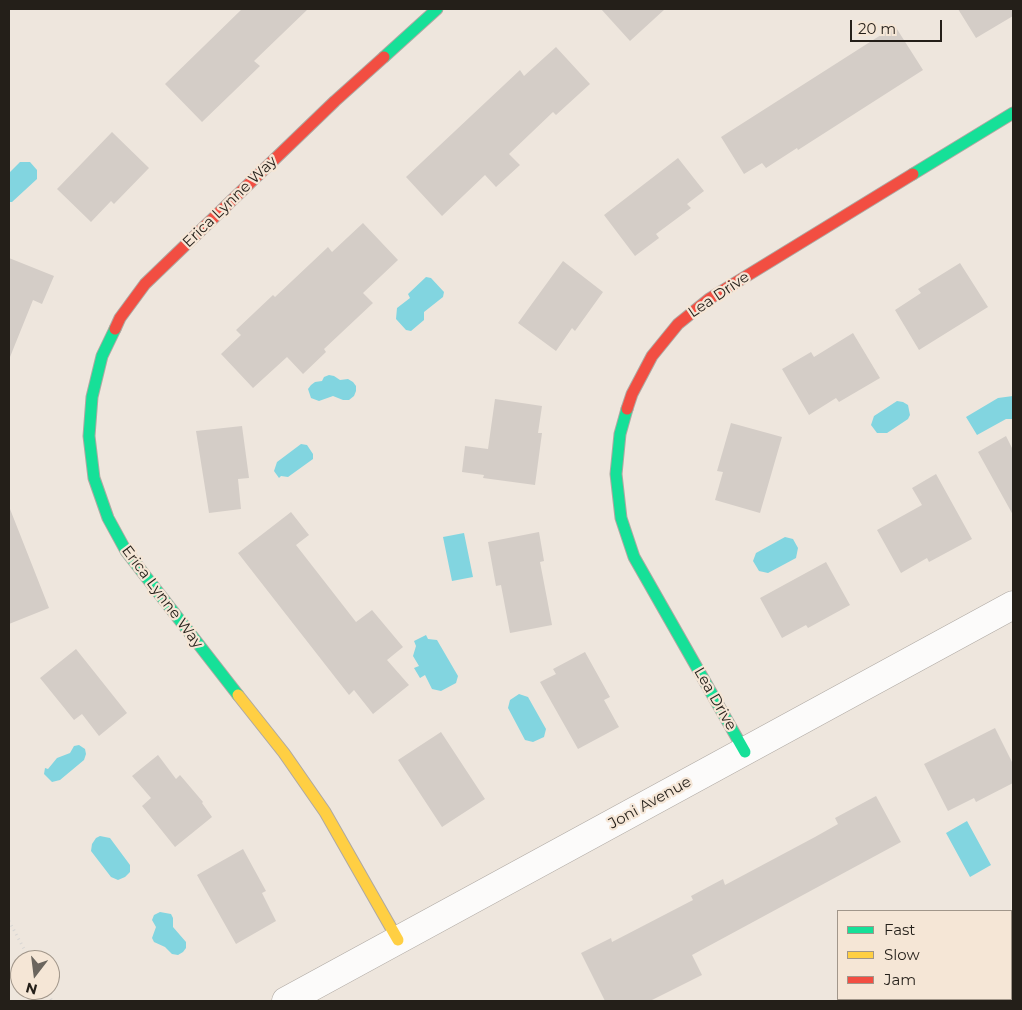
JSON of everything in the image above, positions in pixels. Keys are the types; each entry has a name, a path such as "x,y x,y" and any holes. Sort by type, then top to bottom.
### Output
{"street":[{"name":"Erica Lynne Way","path":"398,940 325,812 284,753 126,552 108,518 94,478 89,436 92,398 102,356 120,318 145,284 335,100 437,9"},
{"name":"Lea Drive","path":"745,752 634,556 621,518 616,474 620,434 632,394 652,356 662,343 678,324 709,298 1013,113"},
{"name":"Joni Avenue","path":"286,1001 1013,604"}],"path":[{"path":"9,921 25,950"}],"water":[{"path":"20,162 30,162 37,170 37,179 12,202 9,202 9,173"},
{"path":"426,277 431,278 444,292 443,297 424,312 424,320 411,331 406,330 396,319 397,308 410,298 408,294"},
{"path":"329,375 340,380 348,379 353,382 356,386 354,396 349,400 333,396 319,401 311,398 308,389 311,385 322,381 324,377"},
{"path":"1013,396 1013,419 1006,419 977,435 966,417 998,398"},
{"path":"897,401 908,405 910,415 908,419 887,433 877,433 871,425 874,416"},
{"path":"301,444 307,445 313,454 313,459 288,477 281,476 279,478 274,471 277,462"},
{"path":"464,533 473,577 452,581 443,537"},
{"path":"785,537 793,539 798,548 796,558 768,573 759,571 753,561 756,553"},
{"path":"426,635 428,639 437,640 458,676 456,683 441,691 432,689 425,675 420,678 414,668 419,666 413,656 416,646 414,641"},
{"path":"519,694 528,697 546,729 544,737 533,742 525,740 508,708 510,700"},
{"path":"79,745 85,749 84,760 60,780 52,782 44,774 45,768 48,769 57,758 70,753 74,746"},
{"path":"967,821 991,865 970,877 946,833"},
{"path":"100,836 110,838 130,865 130,872 125,877 118,880 111,877 91,851 92,844"},
{"path":"160,912 171,914 173,927 186,942 186,948 178,955 172,954 165,947 154,942 152,938 156,927 152,920 154,915"}],"building":[{"path":"242,9 308,9 254,61 260,66 202,122 165,84"},
{"path":"601,9 665,9 630,41"},
{"path":"958,9 1013,9 1013,16 976,38"},
{"path":"895,26 923,70 798,150 797,148 766,168 762,163 744,174 721,137"},
{"path":"556,47 590,84 556,115 553,112 509,154 520,165 496,187 485,175 442,216 406,177 520,70 524,76"},
{"path":"112,132 149,168 114,204 111,201 91,222 57,189"},
{"path":"678,158 704,191 687,204 691,208 656,234 659,238 635,256 604,215"},
{"path":"363,223 398,260 363,293 373,303 324,349 326,352 303,374 287,357 253,388 221,354 241,335 236,330 273,295 275,297 328,247 332,252"},
{"path":"9,258 54,276 42,304 33,300 10,357"},
{"path":"563,261 603,292 575,331 572,328 556,351 518,323"},
{"path":"960,263 988,307 919,350 895,310 921,293 918,289"},
{"path":"853,333 880,378 839,402 836,398 809,415 782,369 811,352 814,357"},
{"path":"495,399 542,406 538,433 542,433 535,485 483,478 484,475 462,472 465,446 488,449"},
{"path":"731,423 782,437 760,513 715,500 723,472 717,471"},
{"path":"242,426 249,478 238,479 241,509 209,513 196,431"},
{"path":"1006,436 1013,450 1013,515 978,452"},
{"path":"936,474 972,539 929,562 927,558 901,573 877,530 922,505 912,488"},
{"path":"9,510 49,608 9,624"},
{"path":"291,512 309,535 296,545 356,622 372,610 403,647 387,660 409,685 373,714 354,690 349,695 238,553"},
{"path":"539,532 544,561 540,562 552,625 510,633 501,585 496,586 488,542"},
{"path":"826,562 850,605 808,628 806,625 782,638 760,598"},
{"path":"76,649 127,713 99,736 82,714 74,720 40,678"},
{"path":"585,652 610,697 604,700 619,727 578,749 540,682 556,674 553,669"},
{"path":"995,728 1013,764 1013,783 976,802 974,798 948,811 924,764"},
{"path":"441,732 485,799 442,827 398,760"},
{"path":"158,755 176,779 180,775 203,802 212,817 175,847 142,806 151,798 132,776"},
{"path":"876,796 901,842 692,955 702,975 650,1001 605,1001 581,953 611,938 612,942 693,900 691,896 723,879 725,885 838,824 835,818"},
{"path":"243,849 266,891 262,893 276,921 236,944 197,875"}],"traffic: fast":[{"path":"384,57 437,9"},
{"path":"913,174 1013,113"},
{"path":"115,329 102,356 92,397 89,436 94,478 108,518 126,551 238,695"},
{"path":"627,409 620,434 616,474 621,518 634,557 745,752"}],"traffic: slow":[{"path":"238,695 284,753 325,812 398,940"}],"traffic: jam":[{"path":"115,329 120,318 145,284 335,101 384,57"},
{"path":"627,409 632,394 652,356 678,324 709,299 913,174"}]}
